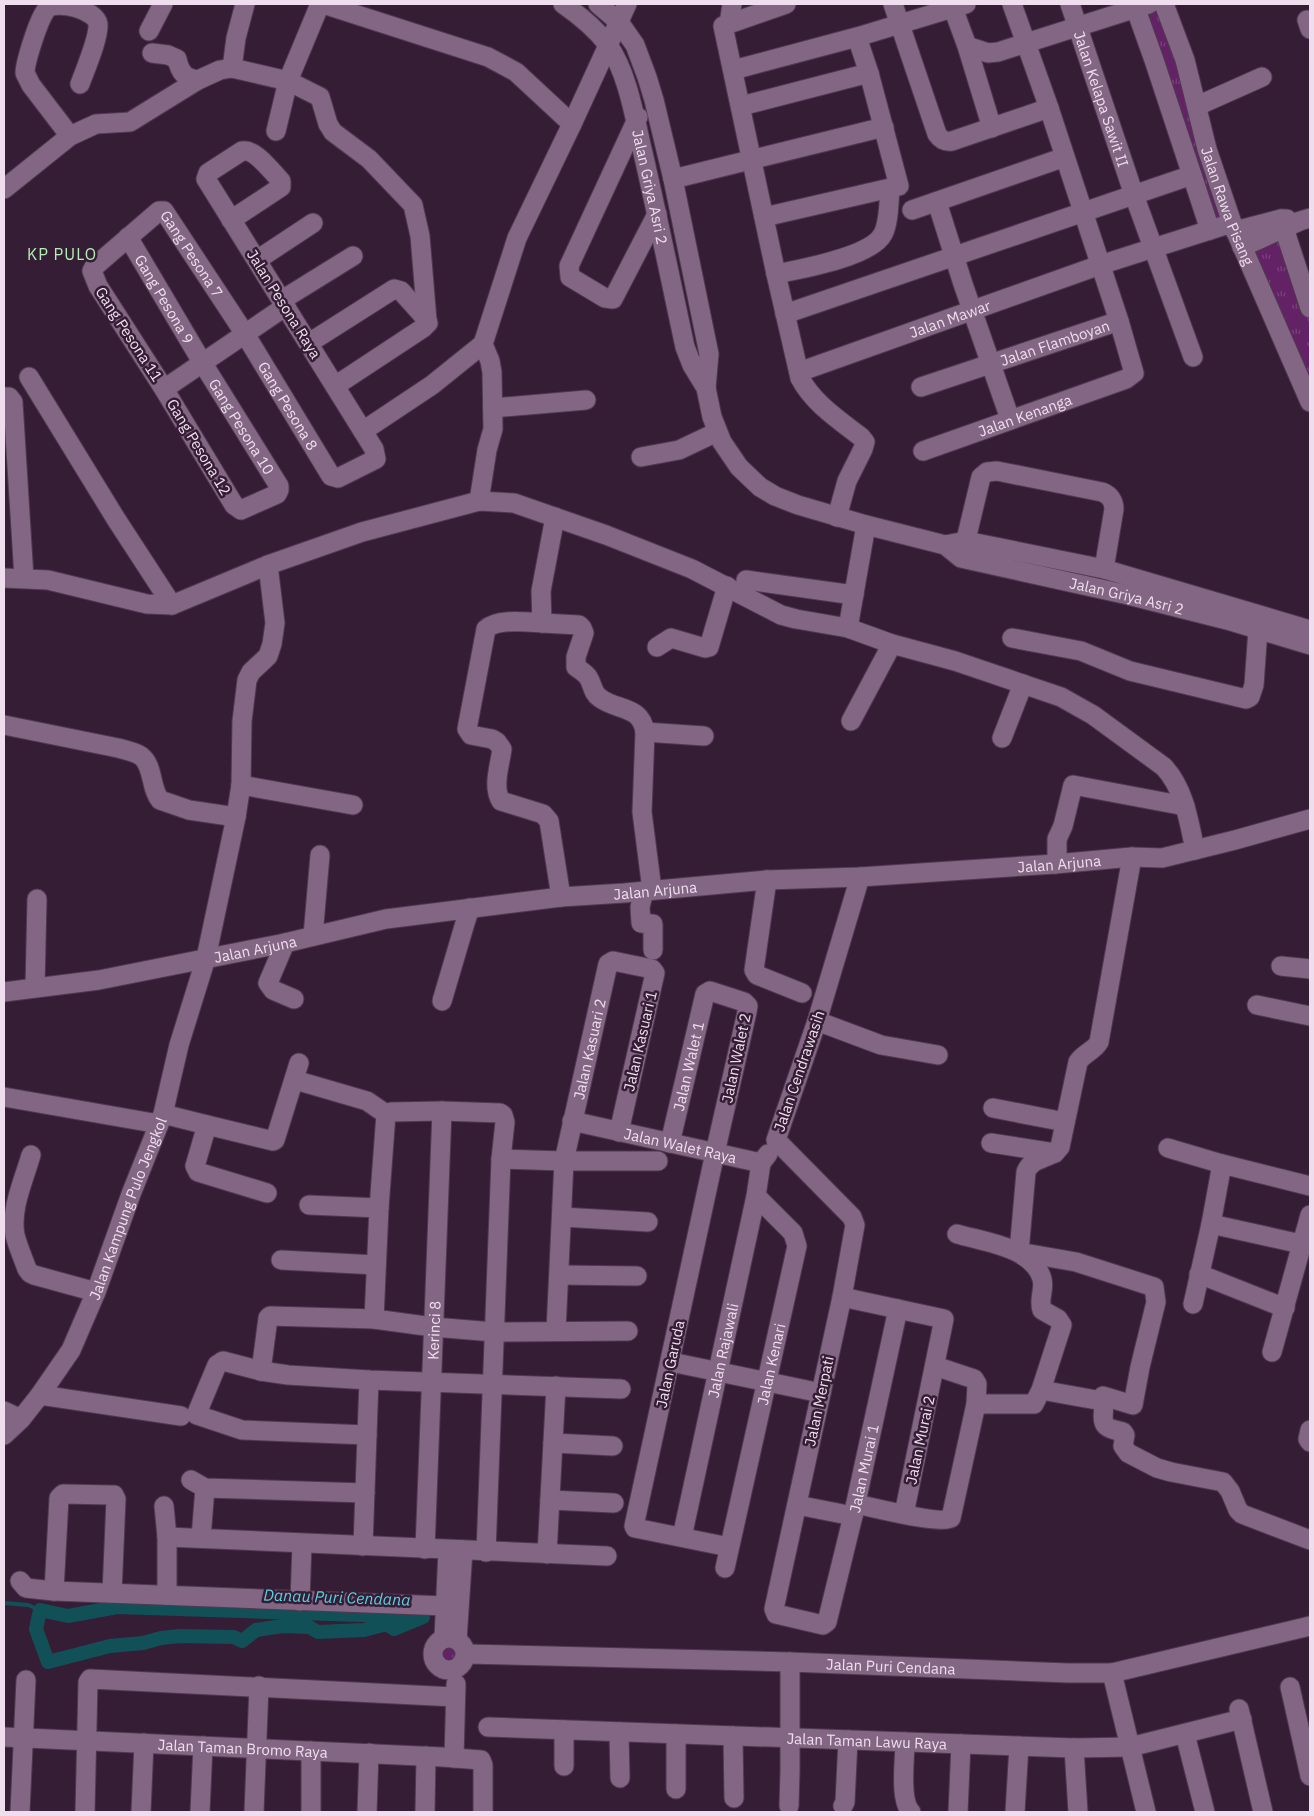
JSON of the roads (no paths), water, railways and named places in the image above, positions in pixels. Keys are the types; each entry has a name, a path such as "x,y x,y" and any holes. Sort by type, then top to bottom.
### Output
{"street":[{"path":"148,31 163,4"},
{"path":"232,68 236,38 245,4"},
{"path":"276,131 288,81 321,4 488,57 516,72 572,124"},
{"name":"Jalan Griya Asri 2","path":"563,4 609,44 631,100 645,110 673,179 710,354 706,388"},
{"name":"Jalan Griya Asri 2","path":"598,4 635,45 647,77 645,110 657,214 685,347 692,365 706,388 717,432 739,467 760,487 775,496 798,505 837,517 1128,595 1310,630"},
{"path":"363,431 432,385 483,344 517,238 627,4"},
{"path":"729,24 732,4"},
{"path":"786,4 724,26 776,274 799,372 803,383 812,396 865,442 847,481 837,517"},
{"path":"893,4 940,139 947,142 1049,108"},
{"path":"1012,4 1049,108 1119,321"},
{"name":"Jalan Kelapa Sawit II","path":"1070,4 1134,195 1193,356"},
{"name":"Jalan Rawa Pisang","path":"1164,4 1185,60 1212,165 1236,234 1310,402"},
{"path":"70,136 26,77 25,70 35,37 47,8 58,5 83,7 97,20 98,28 90,58 80,84"},
{"path":"967,46 988,53 1026,44 1140,5 1210,230"},
{"path":"733,70 858,37 959,6 967,46 992,128"},
{"path":"764,217 899,186 858,37"},
{"path":"152,52 177,59 179,69 186,78 198,80"},
{"path":"6,182 70,136 96,124 130,122 198,80 220,70 232,68 288,81 320,97 328,124 333,132 376,166 413,205 420,236 427,322"},
{"path":"741,106 869,72"},
{"path":"1197,106 1262,77"},
{"path":"645,110 569,266 570,277 605,298 612,298 657,214"},
{"path":"673,179 884,127"},
{"name":"Jalan Pesona Raya","path":"231,220 280,187 281,181 255,154 246,150 208,173 206,177 231,220 374,449 376,459"},
{"path":"912,210 1065,157"},
{"path":"785,314 1192,176"},
{"path":"776,274 822,264 866,249 883,235 886,226 890,188"},
{"path":"937,202 1010,419"},
{"name":"Gang Pesona 7","path":"128,237 159,211 164,211 245,334"},
{"path":"1294,222 1310,308"},
{"name":"Jalan Mawar","path":"799,372 1100,265 1210,230 1236,234 1294,222"},
{"path":"257,260 313,223"},
{"name":"Gang Pesona 9","path":"128,237 202,362"},
{"name":"Gang Pesona 11","path":"128,237 94,267 92,274 164,389"},
{"path":"164,389 245,334 284,303 354,256"},
{"path":"309,343 394,289 401,291 427,322"},
{"name":"Jalan Flamboyan","path":"922,388 1119,321"},
{"name":"Jalan Kenanga","path":"922,452 1126,379 1134,371 1119,321"},
{"path":"335,386 427,322"},
{"name":"Gang Pesona 8","path":"245,334 331,476 338,478 376,459"},
{"path":"479,501 487,450 493,429 491,366 483,344"},
{"name":"Gang Pesona 10","path":"202,362 279,486 278,492 243,510 238,510 234,505"},
{"path":"29,377 116,519 172,605"},
{"name":"Gang Pesona 12","path":"164,389 234,505"},
{"path":"4,397 9,397 13,402 24,578"},
{"path":"493,408 586,400"},
{"path":"641,456 679,450 717,432"},
{"path":"964,550 979,480 982,474 997,471 1107,494 1114,504 1104,569"},
{"path":"4,578 24,578 67,583 147,604 172,605 268,565 362,532 479,501 514,503 692,569 781,615 848,628 892,644 956,661 1061,697 1093,715 1164,767 1174,780 1185,806 1195,850"},
{"path":"542,623 541,591 555,517"},
{"path":"848,628 866,525"},
{"name":"Jalan Griya Asri 2","path":"964,550 1104,569 1229,613 1258,630 1310,645"},
{"name":"Jalan Kampung Pulo Jengkol","path":"4,1435 12,1415 40,1395 71,1350 96,1292 131,1194 161,1119 179,1045 206,958 236,817 241,784 242,721 247,680 251,672 268,656 272,644 274,616 268,565"},
{"path":"746,580 854,595"},
{"path":"657,647 671,638 705,648 709,647 728,586"},
{"path":"561,897 549,821 543,814 501,801 498,797 497,779 502,749 497,742 471,735 467,729 486,629 490,625 498,623 579,625 584,633 576,657 576,667 588,677 593,691 598,697 638,716 642,721 645,732 642,812 648,891 640,907 641,923 654,924 653,950"},
{"path":"1012,638 1081,650 1130,671 1246,699 1250,697 1254,685 1258,630"},
{"path":"851,721 892,644"},
{"path":"1002,738 1023,684"},
{"path":"4,725 109,746 140,755 146,763 154,789 160,800 189,810 236,817"},
{"path":"645,732 704,736"},
{"path":"241,784 353,805"},
{"path":"1055,864 1057,859 1057,839 1063,826 1073,785 1185,806"},
{"name":"Jalan Arjuna","path":"4,992 99,980 285,943 386,919 561,897 767,880 860,877 1132,857 1162,858 1310,819"},
{"path":"313,936 320,855"},
{"path":"1019,1252 1028,1165 1056,1153 1060,1147 1078,1062 1081,1057 1097,1046 1099,1042 1132,857"},
{"name":"Jalan Cendrawasih","path":"842,1297 854,1221 776,1140 817,1021 860,877"},
{"path":"767,880 754,970 757,975 802,993"},
{"path":"35,988 37,899"},
{"path":"442,1001 470,908"},
{"path":"285,943 268,983 273,990 294,999"},
{"name":"Jalan Kasuari 2","path":"556,1331 564,1161 572,1121 608,964 613,960 635,964"},
{"name":"Jalan Kasuari 1","path":"619,1132 655,974 652,969 635,964"},
{"path":"1281,966 1310,969"},
{"name":"Jalan Walet 1","path":"670,1143 705,994 708,991"},
{"name":"Jalan Walet 2","path":"708,991 744,1002 748,1009 715,1153"},
{"path":"1257,1005 1310,1016"},
{"path":"817,1021 881,1045 938,1055"},
{"path":"4,1097 207,1126 275,1140 297,1072 366,1101 386,1114"},
{"path":"993,1108 1065,1122"},
{"path":"386,1114 390,1112 442,1111 497,1112 503,1115 505,1122 501,1159 486,1552"},
{"name":"Kerinci 8","path":"425,1549 442,1111"},
{"path":"374,1319 386,1114"},
{"name":"Jalan Walet Raya","path":"572,1121 762,1163"},
{"path":"207,1126 195,1166 198,1172 267,1193"},
{"path":"762,1163 776,1140"},
{"path":"991,1143 1056,1153"},
{"path":"1168,1148 1310,1186"},
{"name":"Jalan Garuda","path":"682,1537 636,1528 634,1526 715,1153"},
{"path":"31,1155 10,1202 15,1236 23,1260 30,1273 96,1292"},
{"path":"501,1159 658,1161"},
{"name":"Jalan Rajawali","path":"682,1537 762,1163"},
{"path":"1193,1304 1222,1164"},
{"name":"Jalan Kenari","path":"725,1568 797,1246 792,1233 756,1196"},
{"path":"310,1205 379,1208"},
{"path":"1272,1352 1304,1253 1310,1215"},
{"path":"562,1217 648,1222"},
{"path":"1211,1224 1304,1253"},
{"path":"957,1234 1019,1252 1076,1262 1154,1287 1156,1302 1133,1405 1123,1432 1125,1435 1123,1446 1128,1453 1158,1468 1222,1482 1230,1491 1238,1510 1242,1514 1310,1540"},
{"path":"976,1404 1033,1405 1041,1390 1062,1325 1058,1319 1042,1310 1044,1285 1042,1277 1037,1269 1019,1252"},
{"path":"281,1260 376,1265"},
{"path":"1199,1274 1285,1308"},
{"path":"560,1275 637,1276"},
{"path":"842,1297 898,1309"},
{"name":"Jalan Merpati","path":"825,1624 776,1614 774,1611 842,1297"},
{"name":"Jalan Murai 2","path":"898,1309 944,1319 936,1366 904,1514"},
{"name":"Jalan Murai 1","path":"825,1624 854,1510 898,1309"},
{"path":"262,1371 269,1316 374,1319 433,1327 494,1332 628,1331"},
{"path":"367,1435 242,1430 197,1415 197,1413 206,1380 218,1362 223,1361 262,1371 288,1375 369,1380 621,1389"},
{"path":"670,1362 821,1393"},
{"path":"796,1505 904,1514 944,1521 951,1518 976,1404 978,1384 976,1380 936,1366"},
{"path":"363,1546 369,1380"},
{"path":"547,1554 556,1386"},
{"path":"1041,1390 1102,1401"},
{"path":"40,1395 181,1416"},
{"path":"1123,1432 1104,1425 1102,1421 1104,1404 1102,1401 1104,1396 1133,1405"},
{"path":"1310,1430 1308,1439 1310,1442"},
{"path":"553,1443 613,1446"},
{"path":"200,1538 198,1484 365,1493"},
{"path":"54,1590 59,1498 63,1494 114,1495 116,1499 112,1593"},
{"path":"550,1500 614,1503"},
{"path":"164,1506 167,1537 167,1595"},
{"path":"167,1537 607,1556"},
{"path":"682,1537 729,1548"},
{"path":"300,1601 302,1544"},
{"path":"453,1654 446,1606 456,1550"},
{"path":"425,1812 441,1757 449,1697 453,1654 456,1550"},
{"path":"20,1582 26,1588 54,1590 446,1606"},
{"name":"Jalan Puri Cendana","path":"453,1654 790,1662 1068,1673 1112,1673 1310,1626"},
{"path":"789,1806 791,1738 790,1662"},
{"path":"1112,1673 1146,1812"},
{"path":"84,1812 88,1740 88,1680 90,1679 449,1697"},
{"path":"20,1812 26,1680"},
{"path":"254,1812 259,1686"},
{"path":"1298,1698 1310,1776"},
{"name":"Jalan Taman Lawu Raya","path":"488,1727 1074,1748 1130,1747 1185,1734 1241,1714 1263,1812"},
{"path":"564,1730 564,1766"},
{"path":"619,1732 620,1778"},
{"path":"676,1734 676,1789"},
{"path":"1185,1734 1204,1812"},
{"path":"733,1736 734,1798"},
{"name":"Jalan Taman Bromo Raya","path":"4,1737 481,1760 483,1765 483,1812"},
{"path":"843,1806 845,1802 848,1740"},
{"path":"905,1742 904,1798 906,1808 911,1812"},
{"path":"141,1812 144,1743"},
{"path":"958,1812 961,1744"},
{"path":"200,1812 202,1746"},
{"path":"1015,1812 1019,1746"},
{"path":"1074,1748 1078,1812"},
{"path":"311,1751 311,1812"},
{"path":"367,1812 369,1754"}],"waterway":[{"name":"Danau Puri Cendana","path":"4,1603 28,1605 40,1610 36,1629 42,1645"},
{"name":"Danau Puri Cendana","path":"117,1607 423,1617 394,1629 387,1624 364,1630 318,1632 309,1627 283,1626 256,1630 242,1641 234,1637 180,1636 161,1638 143,1643 110,1646 48,1662 36,1629 40,1610 68,1616 117,1607"}],"district":[{"name":"KP PULO","path":"62,254"}]}
